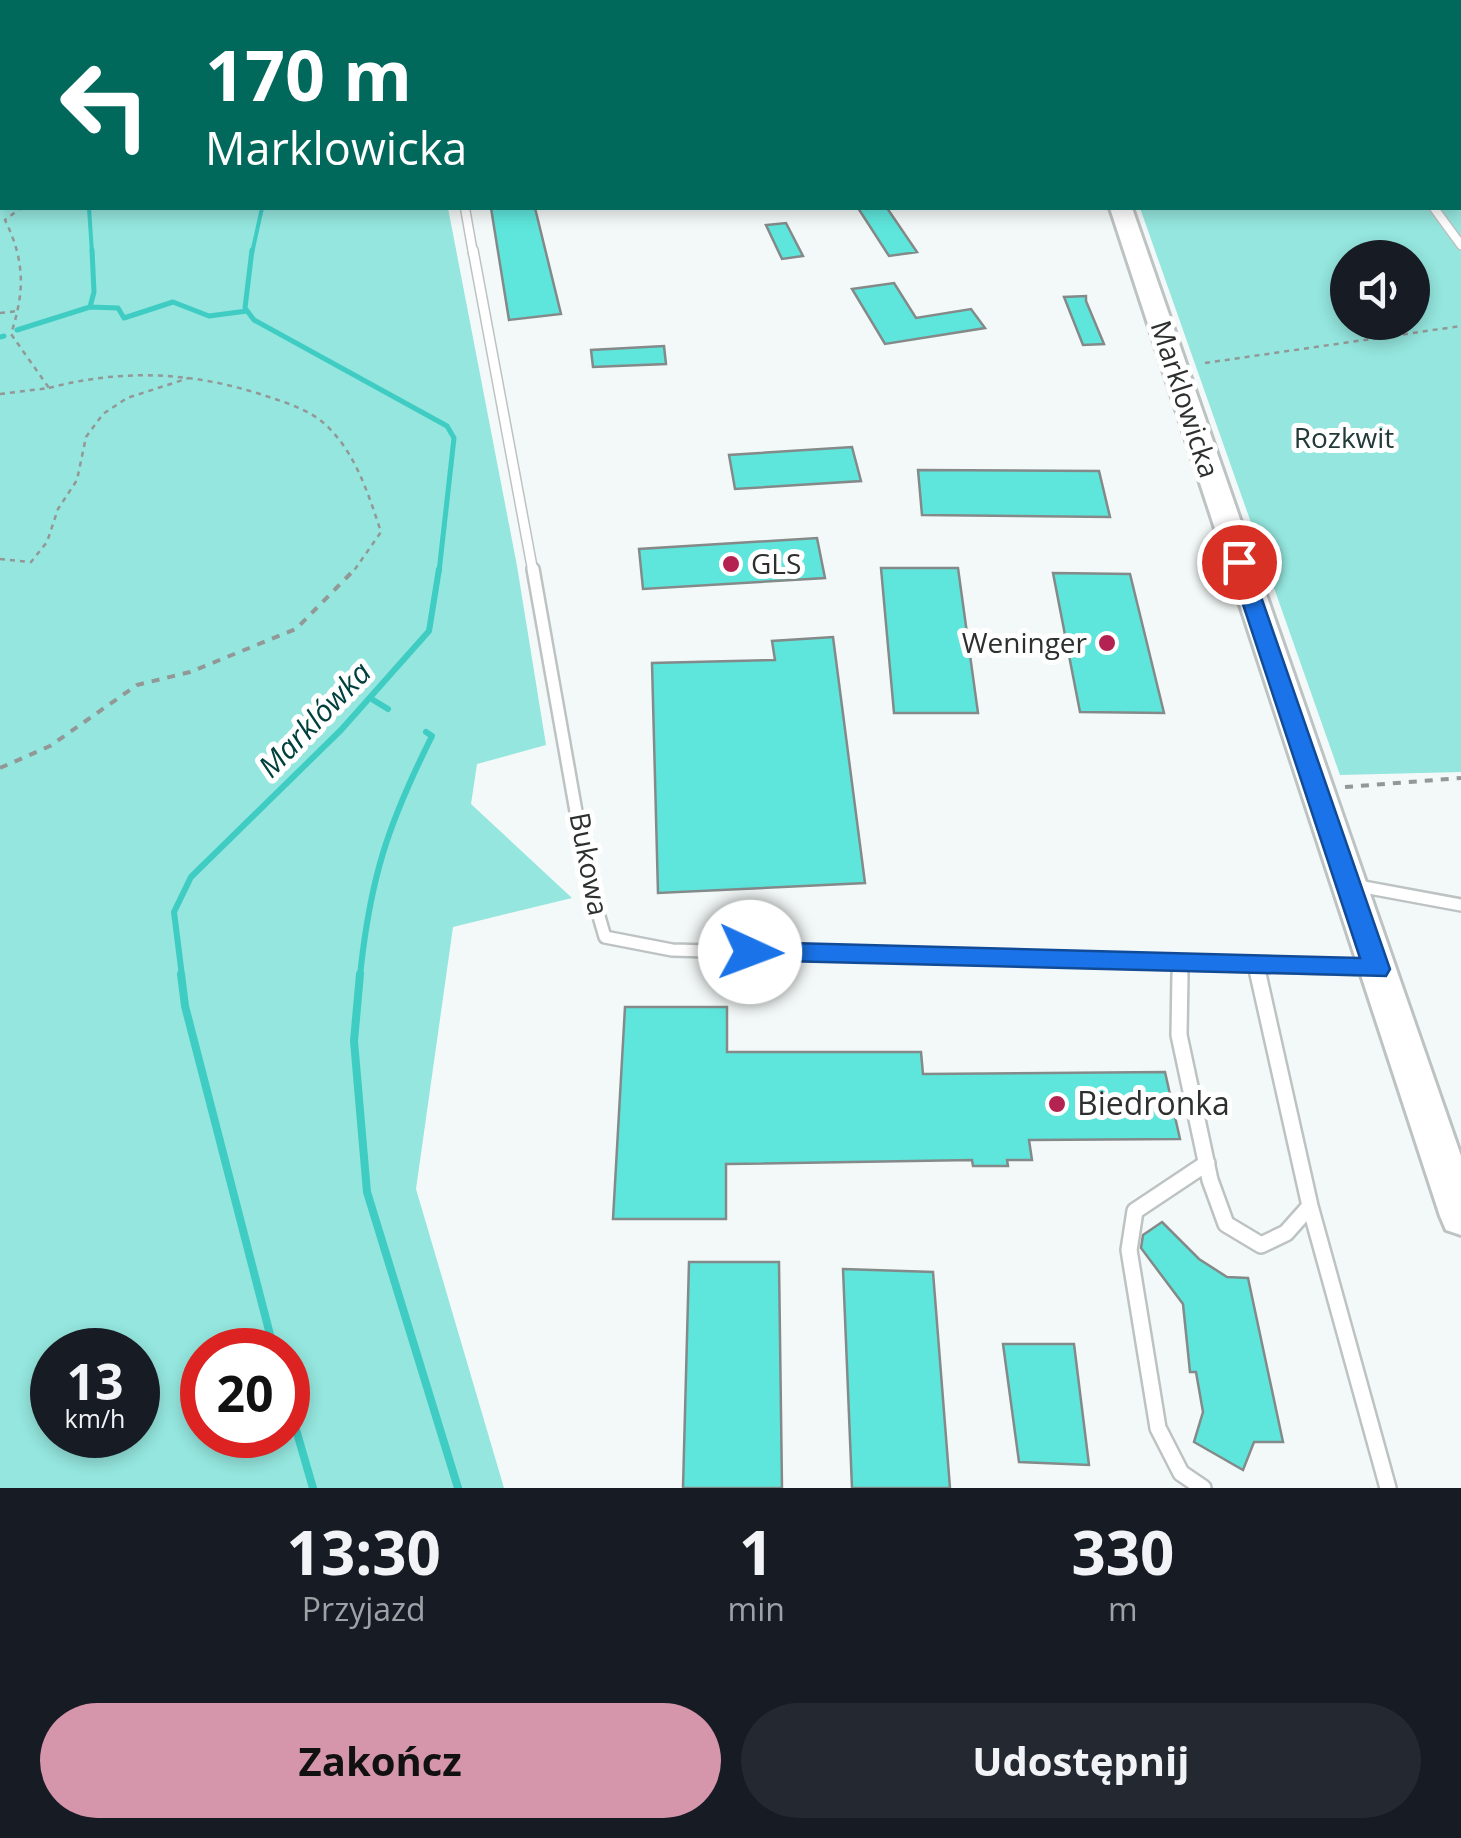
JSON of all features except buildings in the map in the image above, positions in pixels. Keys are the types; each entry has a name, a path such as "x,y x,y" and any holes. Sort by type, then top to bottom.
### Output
{"main road":[{"name":"Marklowicka","path":"1121,210 1461,1216"}],"lane":[{"name":"Bukowa","path":"464,210 532,582 562,716 592,904 605,937 672,950 1377,969"},
{"path":"1435,210 1461,245"},
{"path":"1349,885 1461,905"},
{"path":"1180,965 1179,1035 1206,1163 1226,1224 1261,1245 1286,1233 1310,1206"},
{"path":"1256,966 1310,1206 1388,1488"},
{"path":"1204,1488 1181,1472 1158,1428 1129,1250 1134,1211 1206,1163"}],"path":[{"path":"18,210 5,220 20,248 26,286 11,334 49,388"},
{"path":"0,313 18,311"},
{"path":"1205,364 1461,326"},
{"path":"0,394 49,388 80,378 100,381 156,373 193,377 278,398 321,420 359,477 381,532 345,583 296,629 190,672 137,685 50,746 0,768"},
{"path":"0,559 31,562 47,542 58,509 78,480 86,438 103,414 128,398 193,377"},
{"path":"1316,789 1461,778"}],"green space":[{"path":"0,210 448,210 517,566 546,745 477,764 471,804 572,898 453,927 416,1189 504,1488 0,1488"},
{"name":"Rozkwit","path":"1141,210 1461,210 1461,772 1340,775"}],"waterway":[{"path":"89,210 92,253"},
{"name":"Marklówka","path":"252,253 262,210"},
{"path":"90,307 94,292 92,250"},
{"name":"Marklówka","path":"252,250 245,308 254,320 447,426 454,438 439,572"},
{"path":"90,307 118,308 124,318 173,302 209,316 247,311"},
{"path":"17,330 90,307"},
{"path":"0,337 4,336"},
{"name":"Marklówka","path":"182,976 174,912 191,877 341,730 429,631 439,569"},
{"path":"370,698 388,709"},
{"path":"360,976 369,910 383,852 432,736 426,732"},
{"name":"Marklówka","path":"181,974 185,1006 268,1328"},
{"path":"360,974 354,1041 367,1192 458,1488"},
{"name":"Marklówka","path":"304,1458 313,1488"}],"place":[{"name":"GLS","path":"731,564"},
{"name":"Weninger","path":"1107,643"},
{"name":"Biedronka","path":"1057,1104"}],"route":[{"path":"750,952 1377,969 1239,562"}]}
